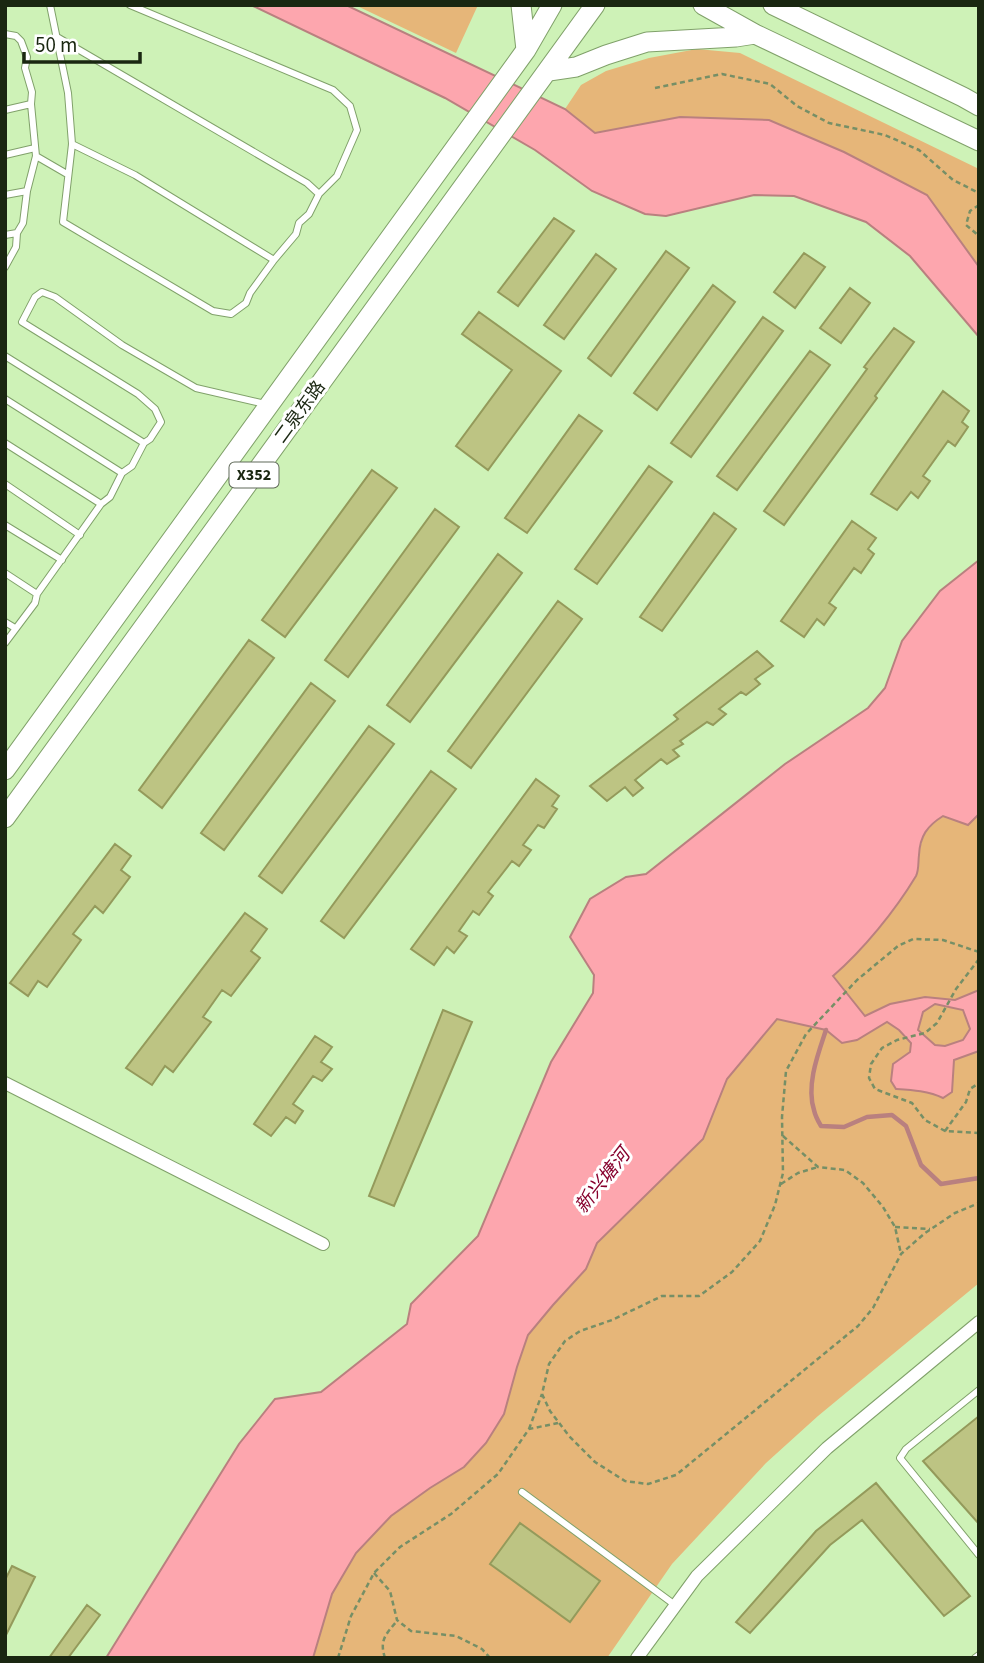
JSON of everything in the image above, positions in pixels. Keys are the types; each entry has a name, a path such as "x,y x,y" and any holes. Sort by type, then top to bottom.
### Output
{"main road":[{"path":"522,5 526,50"},
{"name":"二泉东路","path":"5,770 526,50 552,5"},
{"name":"二泉东路","path":"5,818 595,5"},
{"path":"702,5 755,34 979,141"},
{"path":"776,6 979,106"},
{"path":"549,71 576,67 647,42 755,34"}],"street":[{"path":"5,1083 323,1244"},
{"path":"637,1658 697,1576 827,1448 979,1322"}],"lane":[{"path":"50,5 68,93 72,144 63,222 213,311 231,313 246,303 250,293 296,234 299,223 309,214 319,194 337,176 357,130 349,106 334,90 130,5"},
{"path":"5,34 16,36 21,41 27,57 25,68 32,92 36,152 23,223 17,233 16,247 5,267"},
{"path":"57,37 307,183 319,194"},
{"path":"5,110 31,104"},
{"path":"72,144 135,175 274,260"},
{"path":"5,155 36,152 67,174"},
{"path":"5,195 27,191"},
{"path":"5,235 17,233"},
{"path":"5,643 101,505 110,497 122,473 132,466 144,443 150,439 161,422 155,410 138,394 22,322 34,297 42,292 55,297 122,345 196,388 270,405"},
{"path":"5,356 144,443"},
{"path":"5,399 122,473"},
{"path":"5,443 101,505"},
{"path":"5,484 80,535"},
{"path":"5,525 62,560"},
{"path":"5,573 37,594"},
{"path":"5,622 15,628"},
{"path":"979,1390 906,1449 901,1458 979,1555"},
{"path":"522,1492 675,1606"}],"path":[{"path":"656,88 722,74 770,84 797,106 829,123 885,135 919,150 953,180 979,193"},
{"path":"979,205 970,211 966,225 979,236"},
{"path":"338,1658 351,1616 374,1573 400,1547 451,1514 498,1474 529,1429 550,1364 565,1341 580,1331 612,1320 662,1296 699,1296 732,1272 760,1241 775,1205 783,1174 782,1117 786,1072 806,1034 857,980 898,946 913,939 943,940 979,952"},
{"path":"979,959 944,1008 937,1023 925,1033 897,1040 882,1048 871,1064 869,1078 875,1089 912,1103 925,1120 945,1131 979,1133"},
{"path":"945,1131 966,1102 970,1089 979,1086"},
{"path":"783,1136 818,1167"},
{"path":"979,1164 979,1171"},
{"path":"781,1184 798,1173 818,1167 845,1170 863,1183 883,1207 895,1227 901,1254"},
{"path":"542,1394 550,1411 569,1436 595,1462 625,1482 648,1485 676,1475 858,1326 873,1308 901,1254 932,1228 955,1213 979,1203"},
{"path":"895,1227 932,1228"},
{"path":"529,1429 559,1423"},
{"path":"374,1573 390,1591 397,1620 411,1631 456,1636 482,1649 490,1658"},
{"path":"384,1658 381,1647 386,1634 397,1620"}],"shaded area":[{"path":"355,5 478,5 456,53"},
{"path":"697,49 740,53 979,169 979,267 926,195 680,117 595,133 565,109 581,85 606,71 649,58"},
{"path":"979,794 979,1283 818,1416 766,1463 672,1564 607,1658 313,1658 332,1594 356,1553 391,1516 464,1467 517,1367 528,1335 585,1269 597,1243 703,1139 727,1079 919,852 930,824"}],"water":[{"path":"251,5 346,5 565,109 595,133 680,117 769,120 844,152 927,195 979,267 979,337 910,256 866,222 794,196 754,195 666,216 645,214 592,191 535,150 445,98"},
{"name":"新兴塘河","path":"979,560 979,814 968,825 943,816 929,828 921,842 917,874 908,889 867,942 833,976 865,1016 890,1004 925,997 955,1000 979,990 979,1051 954,1060 952,1092 943,1098 926,1092 896,1089 891,1081 893,1064 910,1052 911,1043 887,1022 857,1040 842,1043 826,1030 777,1019 727,1079 703,1139 597,1243 586,1269 528,1335 504,1414 486,1443 464,1467 391,1516 356,1553 332,1594 313,1658 106,1658 239,1444 275,1399 321,1392 407,1324 411,1304 478,1236 551,1062 593,993 594,975 570,937 590,899 626,877 646,874 785,764 868,708 885,688 902,641 940,591","holes":["935,1004 963,1010 970,1029 963,1040 945,1046 935,1045 918,1030 923,1012"]}],"building":[{"path":"554,218 574,231 518,306 498,292"},
{"path":"666,251 689,268 611,376 588,358"},
{"path":"804,253 825,267 795,308 774,292"},
{"path":"596,254 616,269 564,339 544,325"},
{"path":"713,285 735,302 657,410 634,393"},
{"path":"850,288 870,303 841,343 820,328"},
{"path":"479,312 561,371 488,470 456,446 512,370 462,334"},
{"path":"763,317 783,331 691,457 671,443"},
{"path":"894,328 914,342 875,396 877,398 784,525 764,511"},
{"path":"810,351 830,365 737,490 717,476"},
{"path":"943,391 969,411 962,422 968,427 955,446 948,441 923,476 930,481 918,498 911,492 897,510 871,494"},
{"path":"579,415 602,431 527,533 505,518"},
{"path":"649,466 672,482 597,584 575,569"},
{"path":"372,470 397,488 285,637 262,620"},
{"path":"435,509 459,527 348,677 325,660"},
{"path":"714,513 736,529 662,631 640,617"},
{"path":"852,521 876,538 868,549 874,554 861,573 854,568 829,603 836,608 824,625 817,619 804,637 781,621"},
{"path":"498,554 522,573 410,722 387,705"},
{"path":"558,601 582,619 471,768 448,751"},
{"path":"249,640 274,658 162,808 139,790"},
{"path":"757,651 773,666 755,679 760,684 746,695 741,692 719,709 726,714 713,725 707,722 680,741 683,744 673,750 679,756 667,764 661,759 635,780 643,788 633,796 625,787 607,801 590,786 678,719 674,715"},
{"path":"311,683 335,701 224,850 201,833"},
{"path":"369,726 394,744 282,893 259,876"},
{"path":"431,771 456,789 344,938 321,921"},
{"path":"536,779 559,796 552,806 557,809 544,828 538,825 523,845 531,850 519,866 512,861 488,892 493,896 479,915 473,911 459,931 467,936 454,953 447,947 434,965 411,949"},
{"path":"115,844 131,856 121,870 130,877 103,913 95,906 73,934 81,940 47,987 38,981 28,996 10,983"},
{"path":"245,913 267,929 251,951 260,958 231,996 222,990 203,1017 211,1022 173,1072 165,1066 152,1085 126,1068"},
{"path":"443,1010 472,1022 394,1206 369,1196"},
{"path":"315,1036 332,1047 321,1062 332,1069 322,1081 313,1076 293,1104 303,1111 295,1123 286,1117 271,1136 254,1124"},
{"path":"979,1416 979,1524 923,1461"},
{"path":"876,1483 970,1596 944,1616 862,1520 830,1545 750,1633 736,1622 816,1531"},
{"path":"520,1523 600,1581 570,1622 490,1564"},
{"path":"12,1566 35,1577 5,1637 5,1580"},
{"path":"87,1605 100,1615 68,1658 49,1658"}],"waterway":[{"path":"826,1030 811,1090 814,1112 821,1126 844,1127 867,1117 892,1115 906,1126 921,1165 941,1184 979,1178"}]}
